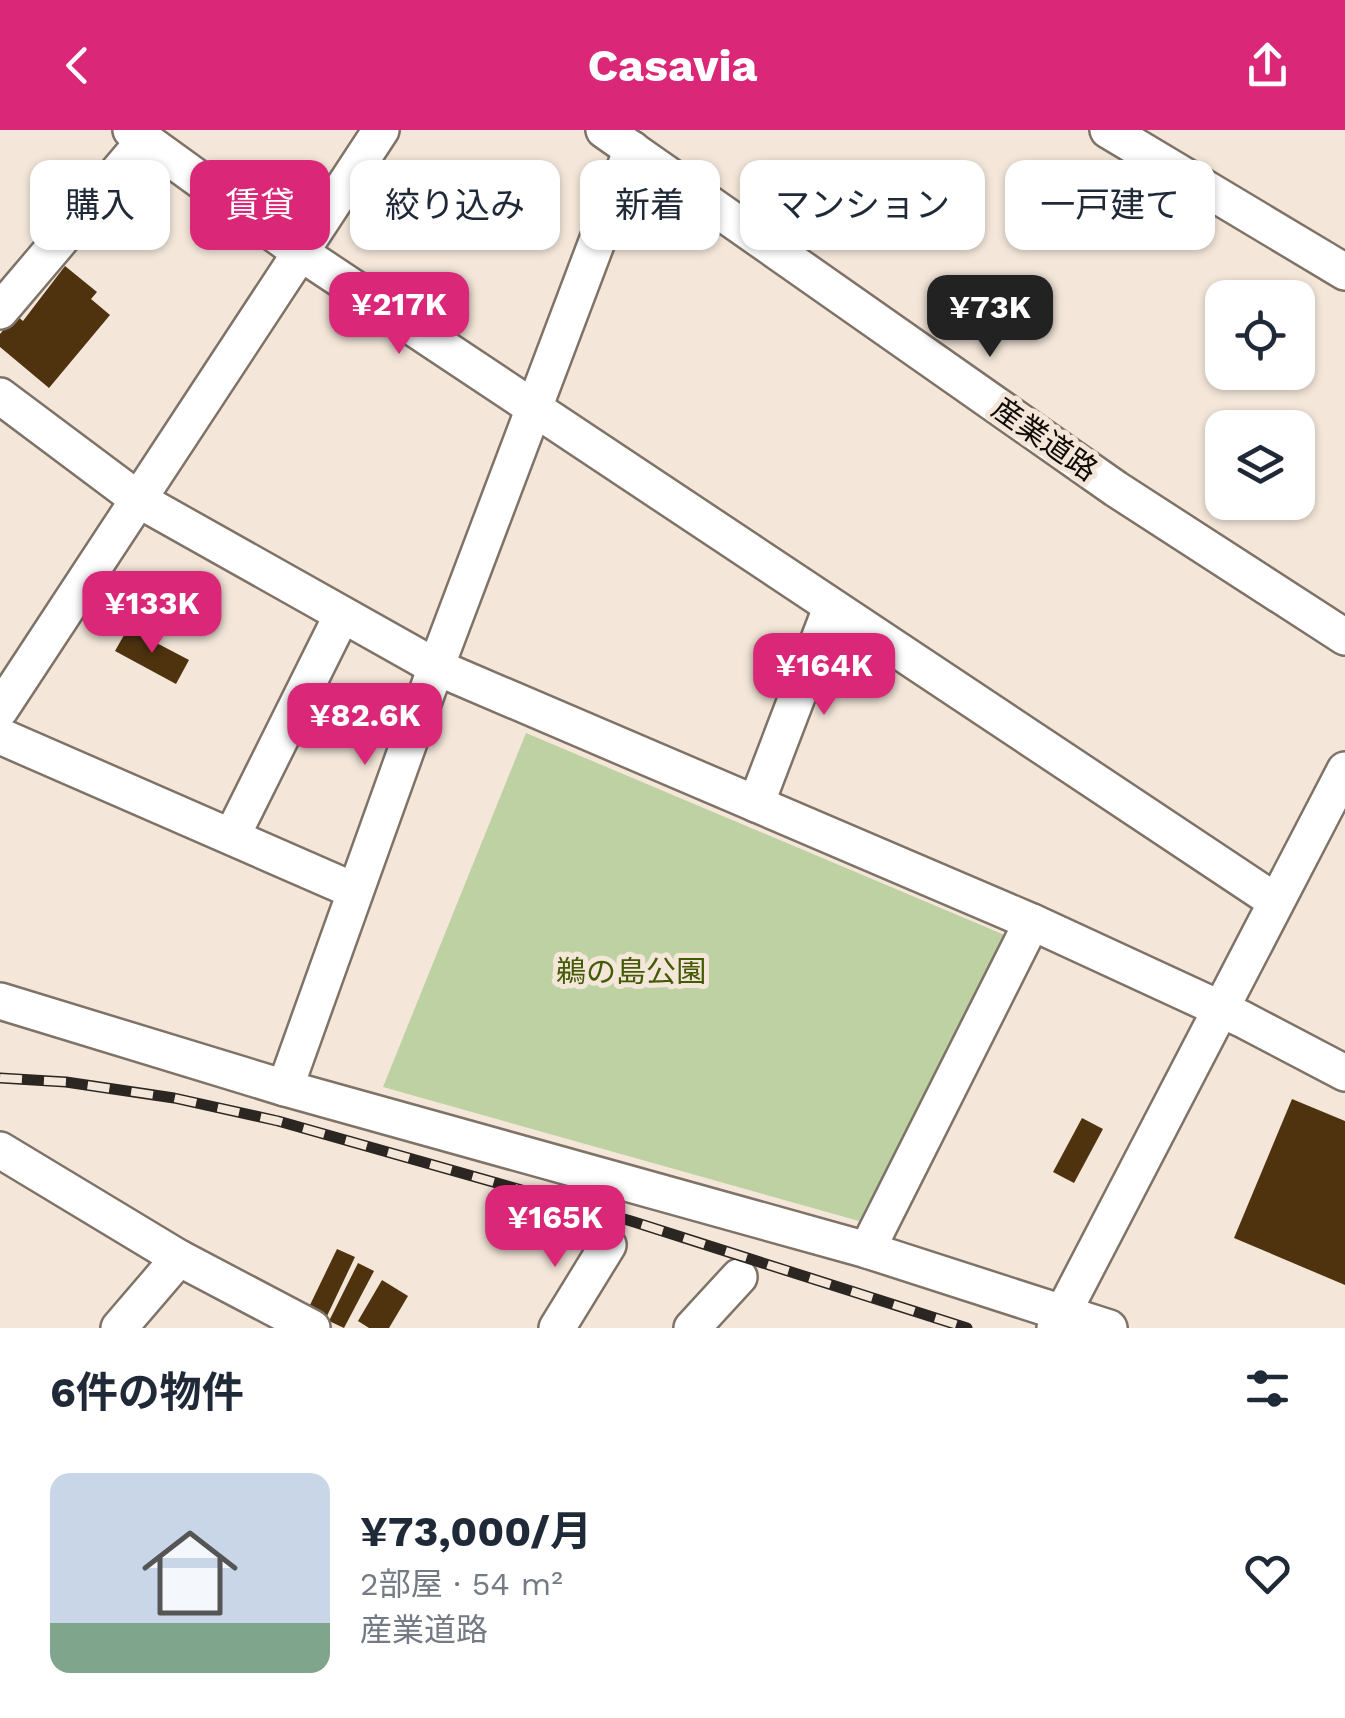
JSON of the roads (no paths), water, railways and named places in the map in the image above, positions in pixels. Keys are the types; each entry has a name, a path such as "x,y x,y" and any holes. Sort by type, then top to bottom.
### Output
{"street":[{"path":"0,710 381,130"},
{"path":"1108,130 1345,272"},
{"path":"0,310 138,135 300,253 1275,901"},
{"path":"285,1088 534,408 618,139"},
{"name":"産業道路","path":"618,139 1116,489 1345,637"},
{"path":"0,396 139,500 436,667 1032,922 1220,1009 1345,1073"},
{"path":"756,804 832,608"},
{"path":"232,836 341,617"},
{"path":"0,736 355,891"},
{"path":"1059,1319 1345,770"},
{"path":"867,1250 1032,922"},
{"path":"0,1001 285,1088 867,1250 1059,1319 1109,1328"},
{"path":"0,1150 179,1258 312,1328"},
{"path":"557,1328 608,1245"},
{"path":"119,1328 179,1258"},
{"path":"692,1328 739,1276"}],"railway":[{"path":"0,1078 66,1082 174,1098 278,1121 631,1221 967,1328"}],"park label":[{"name":"鵜の島公園","path":"631,971"}]}
